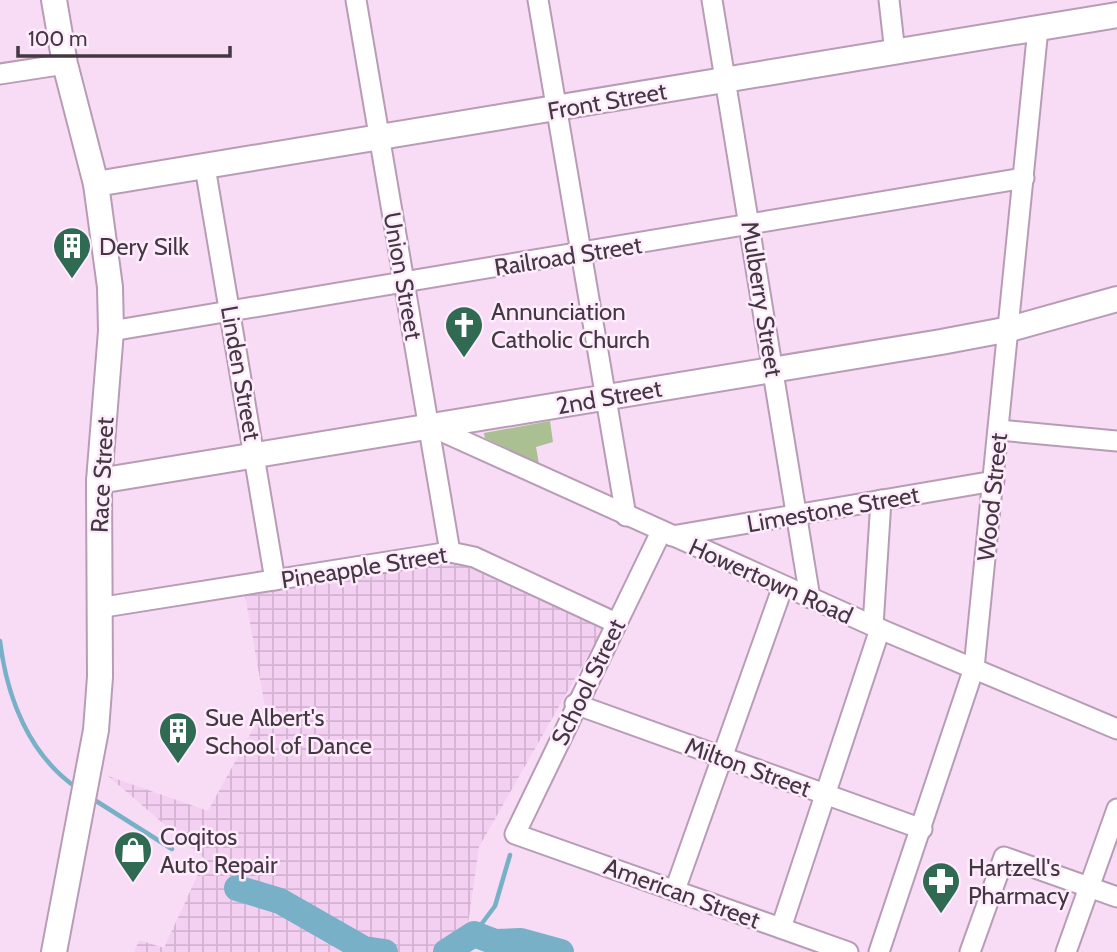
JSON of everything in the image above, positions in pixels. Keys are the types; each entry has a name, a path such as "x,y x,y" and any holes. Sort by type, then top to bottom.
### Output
{"main road":[{"name":"Race Street","path":"54,0 65,64 96,184 110,287 111,331 99,481 100,677 82,814 54,952"},
{"name":"Front Street","path":"96,184 1117,15"},
{"name":"2nd Street","path":"99,481 1010,329 1117,299"}],"street":[{"name":"Union Street","path":"356,0 450,552"},
{"path":"538,0 626,516"},
{"name":"Mulberry Street","path":"712,0 810,598"},
{"path":"889,0 895,53"},
{"name":"Wood Street","path":"879,952 974,668 1010,329 1038,27"},
{"path":"0,74 65,64"},
{"name":"Linden Street","path":"205,167 256,455 275,580"},
{"name":"Railroad Street","path":"111,331 751,226 1024,178"},
{"name":"Howertown Road","path":"428,425 877,628 1117,729"},
{"path":"999,430 1117,441"},
{"name":"Limestone Street","path":"666,534 798,516 994,481"},
{"path":"781,928 877,628 881,500"},
{"name":"School Street","path":"515,834 575,704 666,534"},
{"name":"Pineapple Street","path":"98,608 450,552 474,557 616,623"},
{"path":"675,891 783,586"},
{"name":"Milton Street","path":"575,704 922,829"},
{"path":"1066,952 1117,809"},
{"name":"American Street","path":"515,834 848,952"},
{"path":"970,952 1004,858 1117,897"}],"shaded area":[{"path":"457,562 603,629 479,847 464,952 134,952 139,940 164,948 205,859 108,776 208,811 265,707 245,595"}],"green space":[{"path":"550,421 553,442 536,447 539,464 485,438 484,433"}],"waterway":[{"path":"0,641 8,683 23,723 46,759 60,775 77,788"},
{"path":"93,799 172,849"},
{"path":"474,934 495,906 510,855"},
{"path":"237,888 280,901 364,949 385,952"},
{"path":"446,952 474,934 495,942 521,941 561,952"}],"place":[{"name":"Dery Silk","path":"72,280"},
{"name":"Annunciation Catholic Church","path":"464,359"},
{"name":"Sue Albert's School of Dance","path":"178,765"},
{"name":"Coqitos Auto Repair","path":"133,884"},
{"name":"Hartzell's Pharmacy","path":"941,915"}]}
